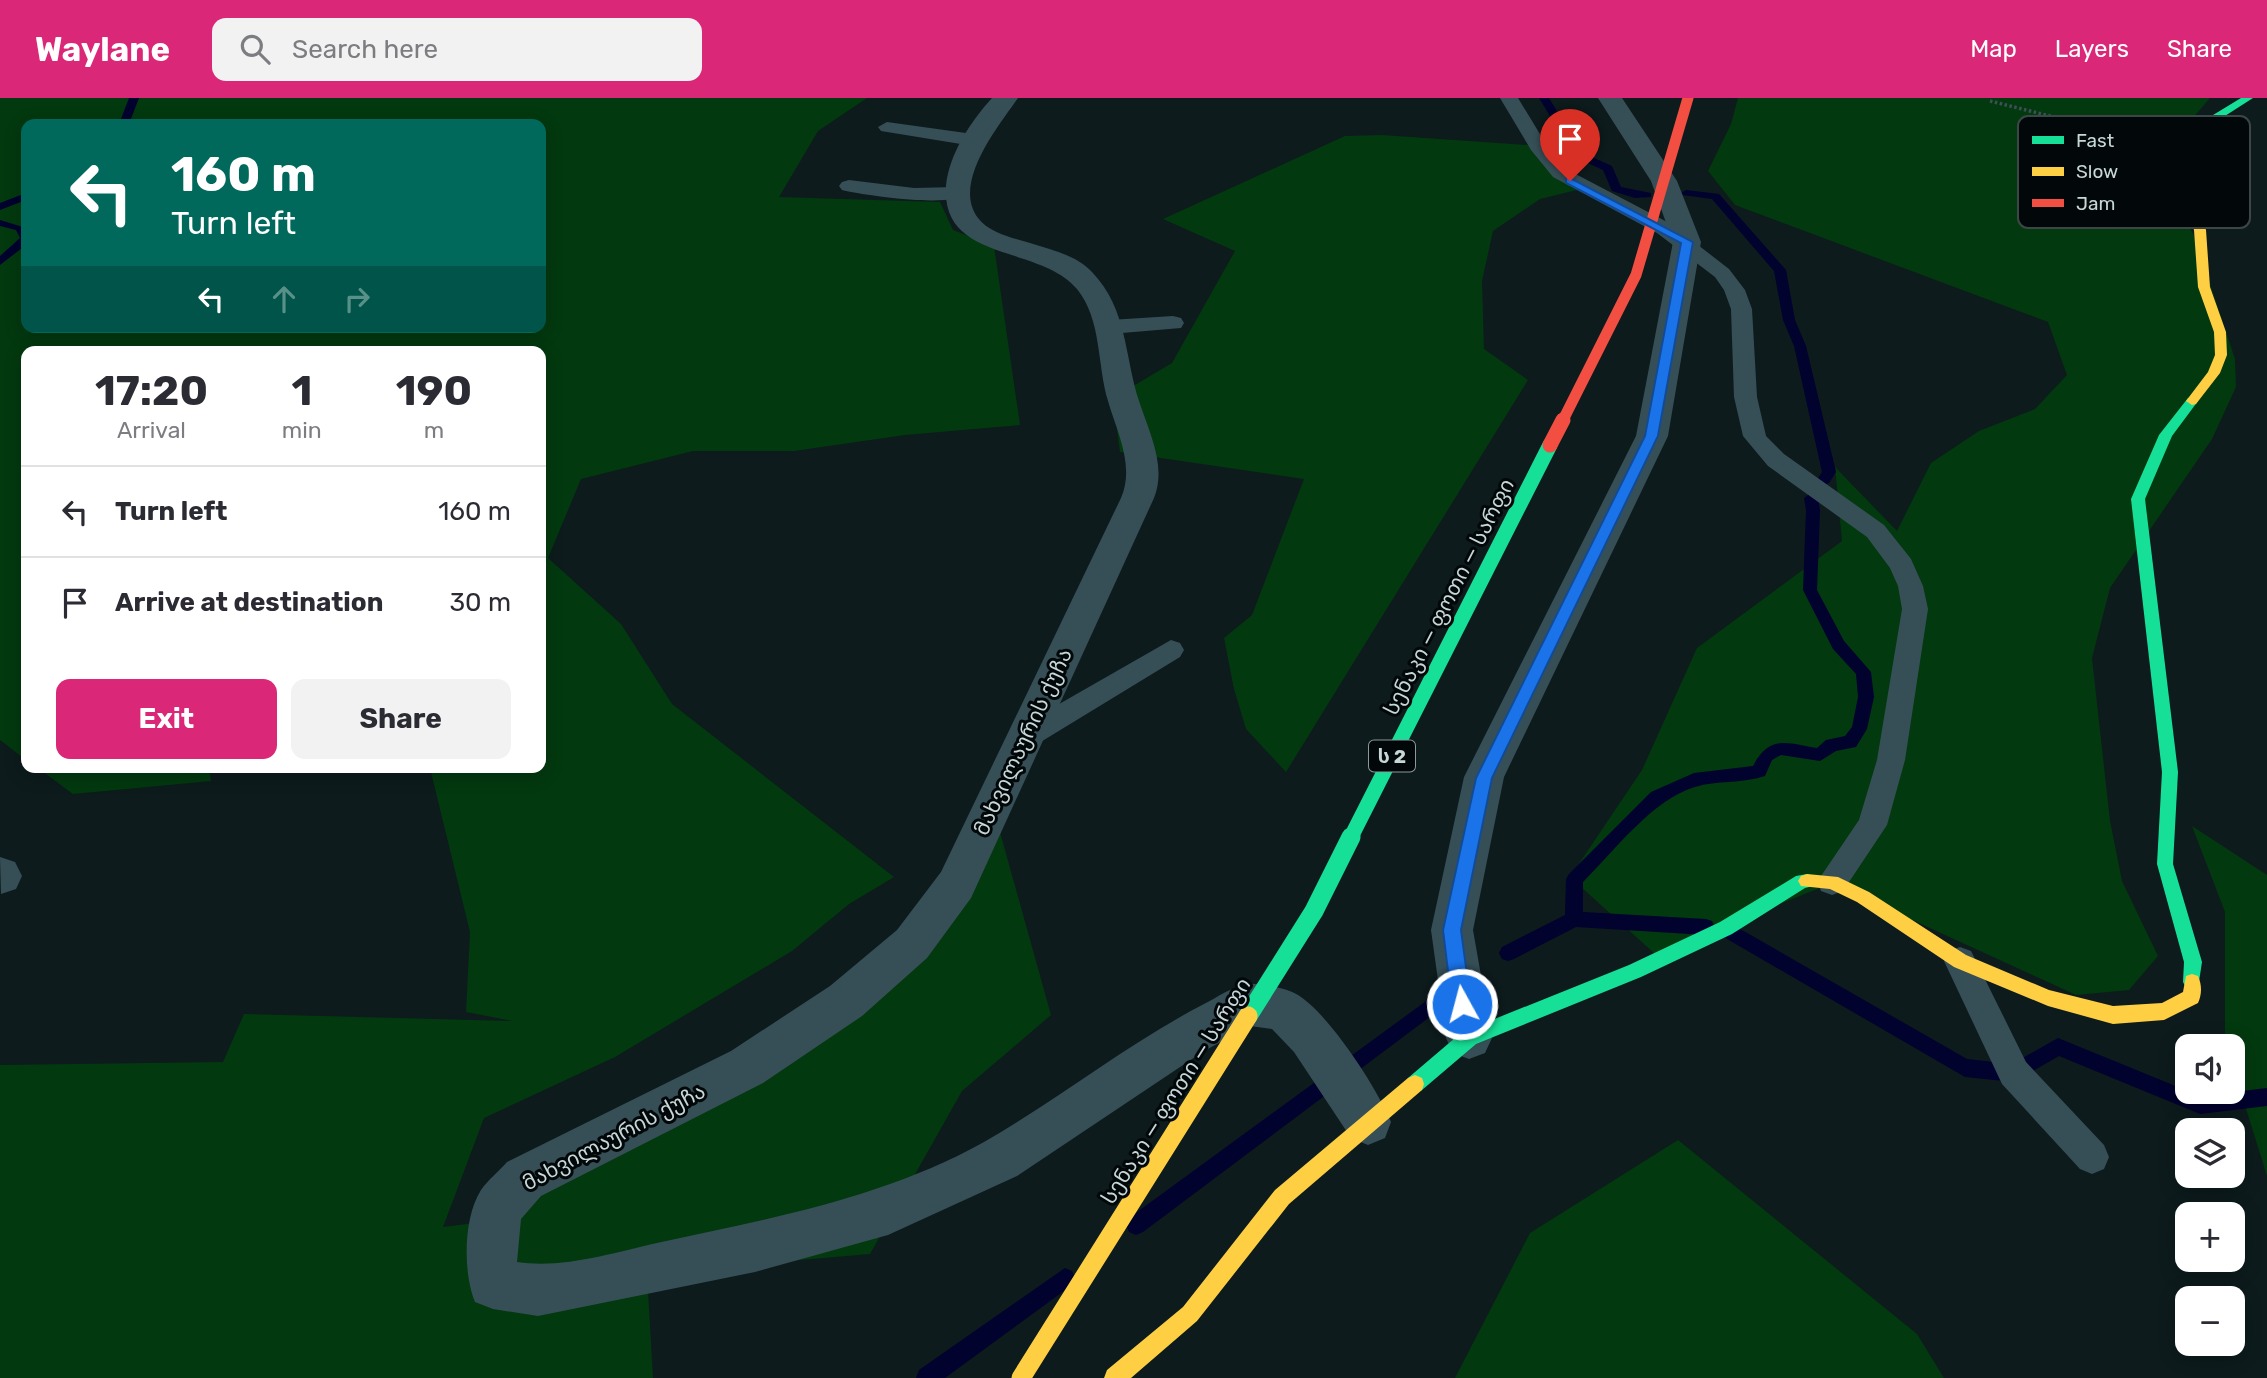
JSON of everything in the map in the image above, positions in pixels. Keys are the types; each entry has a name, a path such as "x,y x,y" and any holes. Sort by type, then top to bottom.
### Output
{"main road":[{"name":"სენაკი — ფოთი — სარფი","path":"1021,1378 1314,911 1636,275 1688,98"},
{"path":"2219,116 2248,98"},
{"path":"1115,1378 1190,1314 1358,1105 1469,1038 1635,971 1726,928 1802,881 1832,882 1863,897 1960,961 2048,998 2113,1015 2164,1011 2192,997 2193,962 2165,864 2170,772 2138,499 2166,435 2214,373 2221,355 2220,332 2204,287 2199,228"}],"street":[{"path":"957,193 966,155 973,140 1006,98"},
{"path":"1469,1038 1452,930 1484,778 1652,436 1687,242 1664,181 1610,98"},
{"name":"მახვილაურის ქუჩა","path":"957,193 959,215 975,231 1047,258 1077,273 1099,300 1110,327 1116,372 1142,461 1143,485 1029,735 956,885 912,944 846,1001 747,1067 524,1179 498,1208 491,1254 494,1284 538,1291 614,1278 755,1247 888,1211 1000,1159 1188,1036 1246,1005 1283,1010 1310,1037 1358,1105"}],"lane":[{"path":"1509,98 1552,166 1570,181 1687,242 1724,275 1739,303 1748,407 1754,435 1769,456 1848,508 1885,538 1899,557 1913,585 1915,609 1891,760 1872,825 1832,882"},
{"path":"887,127 973,140"},
{"path":"849,186 915,194 957,193"},
{"path":"1110,327 1173,323"},
{"path":"1029,735 1171,650"},
{"path":"1960,961 2014,1073 2092,1157"}],"path":[{"path":"1990,102 2047,116"}],"green space":[{"path":"0,98 867,98 818,131 779,197 940,202 953,230 994,246 1020,425 905,435 794,451 693,451 581,479 548,558 621,624 672,704 894,877 849,904 792,951 615,1057 484,1118 443,1227 507,1219 565,1170 781,1040 934,908 998,825 1051,1015 962,1091 870,1254 647,1273 653,1378 0,1378 0,1065 223,1062 244,1014 513,1021 466,1012 470,932 431,773 546,773 546,346 21,346 21,756 0,740"},
{"path":"1738,98 2210,98 2194,116 2018,116 2018,228 2190,228 2235,359 2236,387 2212,439 2110,588 2092,658 2110,821 2122,881 2158,956 2129,990 2076,995 1832,883 1655,954 1570,877 1642,770 1697,648 1842,541 1835,467 1897,531 1931,463 1979,431 2035,409 2067,375 2048,322 1735,205 1708,171 1731,124"},
{"path":"1382,135 1569,148 1581,189 1540,199 1493,231 1482,281 1484,349 1528,380 1286,772 1246,729 1234,689 1224,638 1252,615 1304,479 1120,452 1113,398 1172,363 1235,251 1163,219 1345,136"},
{"path":"45,773 210,773 211,781 73,794"},
{"path":"2192,826 2267,875 2267,1176 2245,1104 2245,1034 2225,1034 2225,912"},
{"path":"1678,1140 1917,1334 1944,1378 1455,1378 1530,1233"}],"waterway":[{"path":"126,119 134,98"},
{"path":"1544,98 1555,116 1553,143 1608,168 1616,189 1635,195 1647,195"},
{"path":"1686,193 1715,196 1780,270 1789,320 1800,346 1829,472 1824,480"},
{"path":"0,207 21,198"},
{"path":"0,223 21,228"},
{"path":"0,262 21,243"},
{"path":"1574,919 1575,879 1657,797 1694,780 1741,776 1759,771 1766,756 1779,748 1820,755 1832,745 1850,742 1859,729 1866,697 1863,672 1838,645 1810,590 1813,510 1811,498"},
{"path":"1508,953 1574,919"},
{"path":"1574,919 1706,927"},
{"path":"1728,930 1965,1068 2014,1073 2058,1047 2200,1105 2267,1097"},
{"path":"1136,1225 1429,1007"},
{"path":"927,1378 1065,1278"}],"traffic: fast":[{"path":"2219,116 2248,98"},
{"path":"2192,401 2166,435 2138,499 2170,772 2165,864 2193,962 2192,982"},
{"path":"1248,1016 1314,911 1550,445"},
{"path":"1415,1084 1469,1038 1635,971 1726,928 1802,881 1807,881"}],"traffic: slow":[{"path":"2192,401 2214,373 2221,355 2220,332 2204,287 2199,228"},
{"path":"1807,881 1832,882 1863,897 1960,961 2048,998 2113,1015 2164,1011 2192,997 2192,982"},
{"path":"1021,1378 1248,1016"},
{"path":"1115,1378 1190,1314 1282,1197 1415,1084"}],"traffic: jam":[{"path":"1550,445 1636,275 1688,98"}],"route":[{"path":"1462,1004 1452,930 1484,778 1652,436 1687,242 1570,181"}]}
